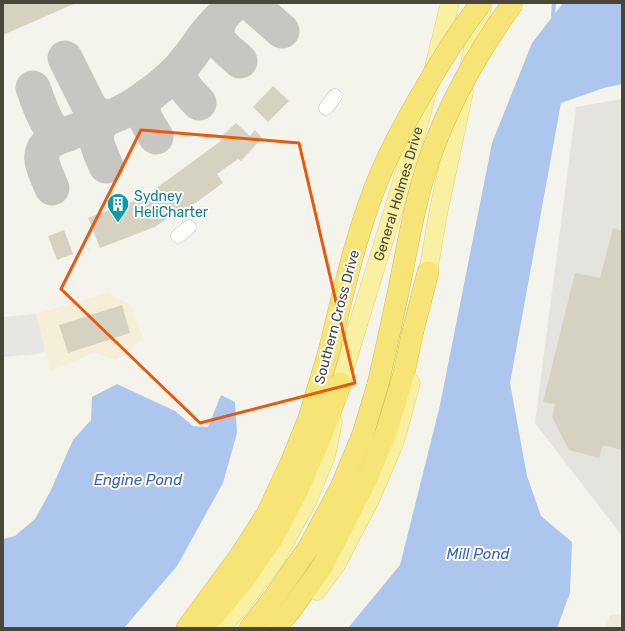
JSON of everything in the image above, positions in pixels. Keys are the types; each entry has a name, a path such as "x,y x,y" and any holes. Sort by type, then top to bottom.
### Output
{"highway":[{"name":"Southern Cross Drive","path":"187,628 240,556 266,514 292,460 309,418 329,351 348,271 366,212 382,171 401,131 440,62 464,26 482,3"},
{"path":"250,628 276,596 309,547 340,489 363,434 378,384 392,324 415,208 430,159 458,92 480,52 513,3"},
{"path":"275,628 290,611 322,567 368,476 387,430 404,373 428,272"},
{"path":"199,628 211,619 245,578 272,538 296,494 342,383"}],"main road":[{"name":"General Holmes Drive","path":"221,628 275,560 308,500 326,456 342,383 416,134 450,3"},
{"path":"288,628 304,610 336,564 370,500 395,441 410,389 421,341 428,272 439,207 482,3"}],"street":[{"path":"326,108 335,96"},
{"path":"178,236 189,228"}],"highlighted area":[{"path":"141,130 299,143 355,383 200,423 61,289"}],"shaded area":[{"path":"622,99 622,536 535,423 576,107"},
{"path":"109,292 117,298 130,304 144,339 116,360 94,353 50,371 36,314"},
{"path":"36,314 45,351 38,354 3,357 3,317"},
{"path":"622,614 622,628 605,628 610,615"}],"water":[{"name":"Mill Pond","path":"563,3 622,3 622,84 604,88 561,103 510,383 527,476 541,516 572,542 570,593 557,628 348,628 400,565 440,405 492,143 532,43"},
{"name":"Engine Pond","path":"117,384 175,411 193,426 208,427 221,395 235,402 237,433 223,483 177,566 124,628 3,628 3,539 15,536 35,519 50,492 73,440 91,420 92,397"}],"building":[{"path":"3,3 76,3 3,35"},
{"path":"273,86 289,101 268,122 253,107"},
{"path":"236,123 250,136 255,130 262,138 241,161 238,159 217,174 223,183 180,214 178,211 155,227 100,248 88,218 144,197 221,141 219,139"},
{"path":"613,228 622,231 622,450 603,445 599,458 569,450 552,417 555,404 543,402 575,273 600,278"},
{"path":"64,230 73,254 57,260 48,236"},
{"path":"122,305 130,333 68,353 59,325"}],"waterway":[{"path":"553,16 554,3"}],"taxiway":[{"path":"52,188 42,163 43,151 46,146 52,140 126,110 153,92 184,64 216,22 235,3"},
{"path":"253,3 257,9 282,31"},
{"path":"221,18 218,25 218,37 225,47 240,61"},
{"path":"191,55 183,65 180,76 184,86 199,103"},
{"path":"65,58 90,108 98,115 110,117"},
{"path":"33,88 50,127 56,132 68,134"},
{"path":"147,96 144,101 143,112 156,137"},
{"path":"106,119 97,130 96,136 98,147 106,166"}],"place":[{"name":"Sydney HeliCharter","path":"118,224"}]}
